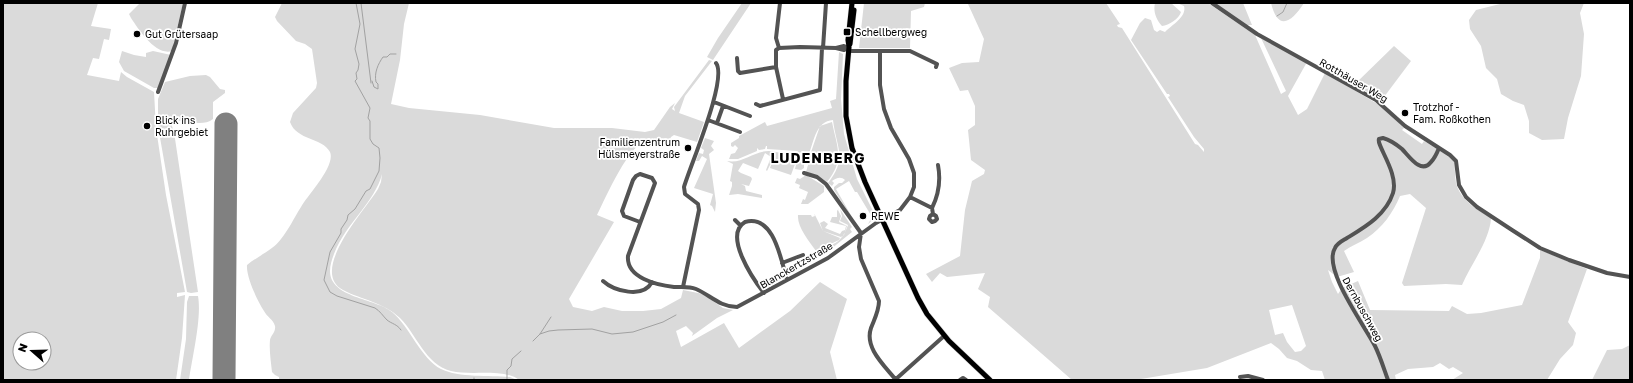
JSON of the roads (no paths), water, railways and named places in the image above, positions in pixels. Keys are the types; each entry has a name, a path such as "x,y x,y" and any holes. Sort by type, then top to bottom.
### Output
{"main road":[{"path":"852,3 848,40 846,101 850,137 860,170 921,304 931,320 944,336 990,380"},
{"path":"848,49 851,40 855,3"}],"street":[{"path":"158,92 176,42 185,3"},
{"path":"779,48 776,38 780,3"},
{"path":"756,104 760,106 820,90 826,3"},
{"name":"Rotthäuser Weg","path":"1212,3 1257,34 1376,100 1405,126 1454,159 1457,164 1460,188 1466,197 1477,207 1545,251 1596,270 1630,277"},
{"path":"779,48 836,48 844,46 848,49 913,52 937,64 936,67"},
{"path":"779,48 776,50 776,67 783,99"},
{"path":"880,51 880,85 884,109 891,128 914,173 914,187 910,198 932,208"},
{"path":"737,58 738,71 740,73 776,67"},
{"path":"640,222 624,216 622,211 633,180 640,174 652,178 655,183 629,253 628,264 633,272 652,282 667,286 683,287 700,210 698,204 685,194 684,187 714,102 719,69 716,64"},
{"path":"714,102 750,116"},
{"path":"717,123 723,106"},
{"path":"708,120 740,132"},
{"name":"Dernbuschweg","path":"1388,380 1376,347 1343,292 1334,267 1333,252 1335,247 1383,212 1392,195 1394,187 1392,173 1386,157 1378,144 1380,138 1388,139 1413,162 1421,166 1428,165 1439,148"},
{"path":"933,214 932,208 938,194 940,183 938,165"},
{"path":"804,173 817,177 826,184 861,233 859,248 860,258 879,301 879,308 870,330 870,342 872,349 896,380 944,336"},
{"name":"Blanckertzstraße","path":"683,287 693,288 703,292 725,306 737,307 828,258 882,219 900,210 910,198"},
{"path":"735,220 740,225"},
{"path":"740,225 748,221 760,223 767,227 776,243 787,280"},
{"path":"740,225 737,238 743,260 749,273 764,293"},
{"path":"782,263 803,255"},
{"path":"603,281 608,285 630,292 646,289 652,282"},
{"path":"1240,377 1248,376 1263,380"},
{"path":"960,380 963,378 966,380"}],"waterway":[{"path":"356,3 360,24 355,49 359,64 356,73 357,79 355,81 370,108 368,118 370,121 370,139 373,144 379,148 379,171 370,189 366,191 355,209 348,215 347,220 341,229 341,233 330,252 324,280 330,292 337,296 375,308 387,320 401,330"},
{"path":"361,3 371,83"},
{"path":"1277,16 1283,12 1287,3"},
{"path":"372,81 374,87 378,89 376,75 377,69 383,57 387,57 390,54 396,54"},
{"path":"540,334 558,330 592,329 612,334 633,332 663,322 676,315"},
{"path":"533,341 540,334 551,317"},
{"path":"507,380 507,370 511,366 512,359 521,351"}],"place":[{"name":"Schellbergweg","path":"847,32"},
{"name":"Gut Grütersaap","path":"137,34"},
{"name":"Trotzhof - Fam. Roßkothen","path":"1405,113"},
{"name":"Blick ins Ruhrgebiet","path":"147,126"},
{"name":"Familienzentrum Hülsmeyerstraße","path":"688,148"},
{"name":"REWE","path":"863,216"}],"district":[{"name":"LUDENBERG","path":"818,158"}]}
